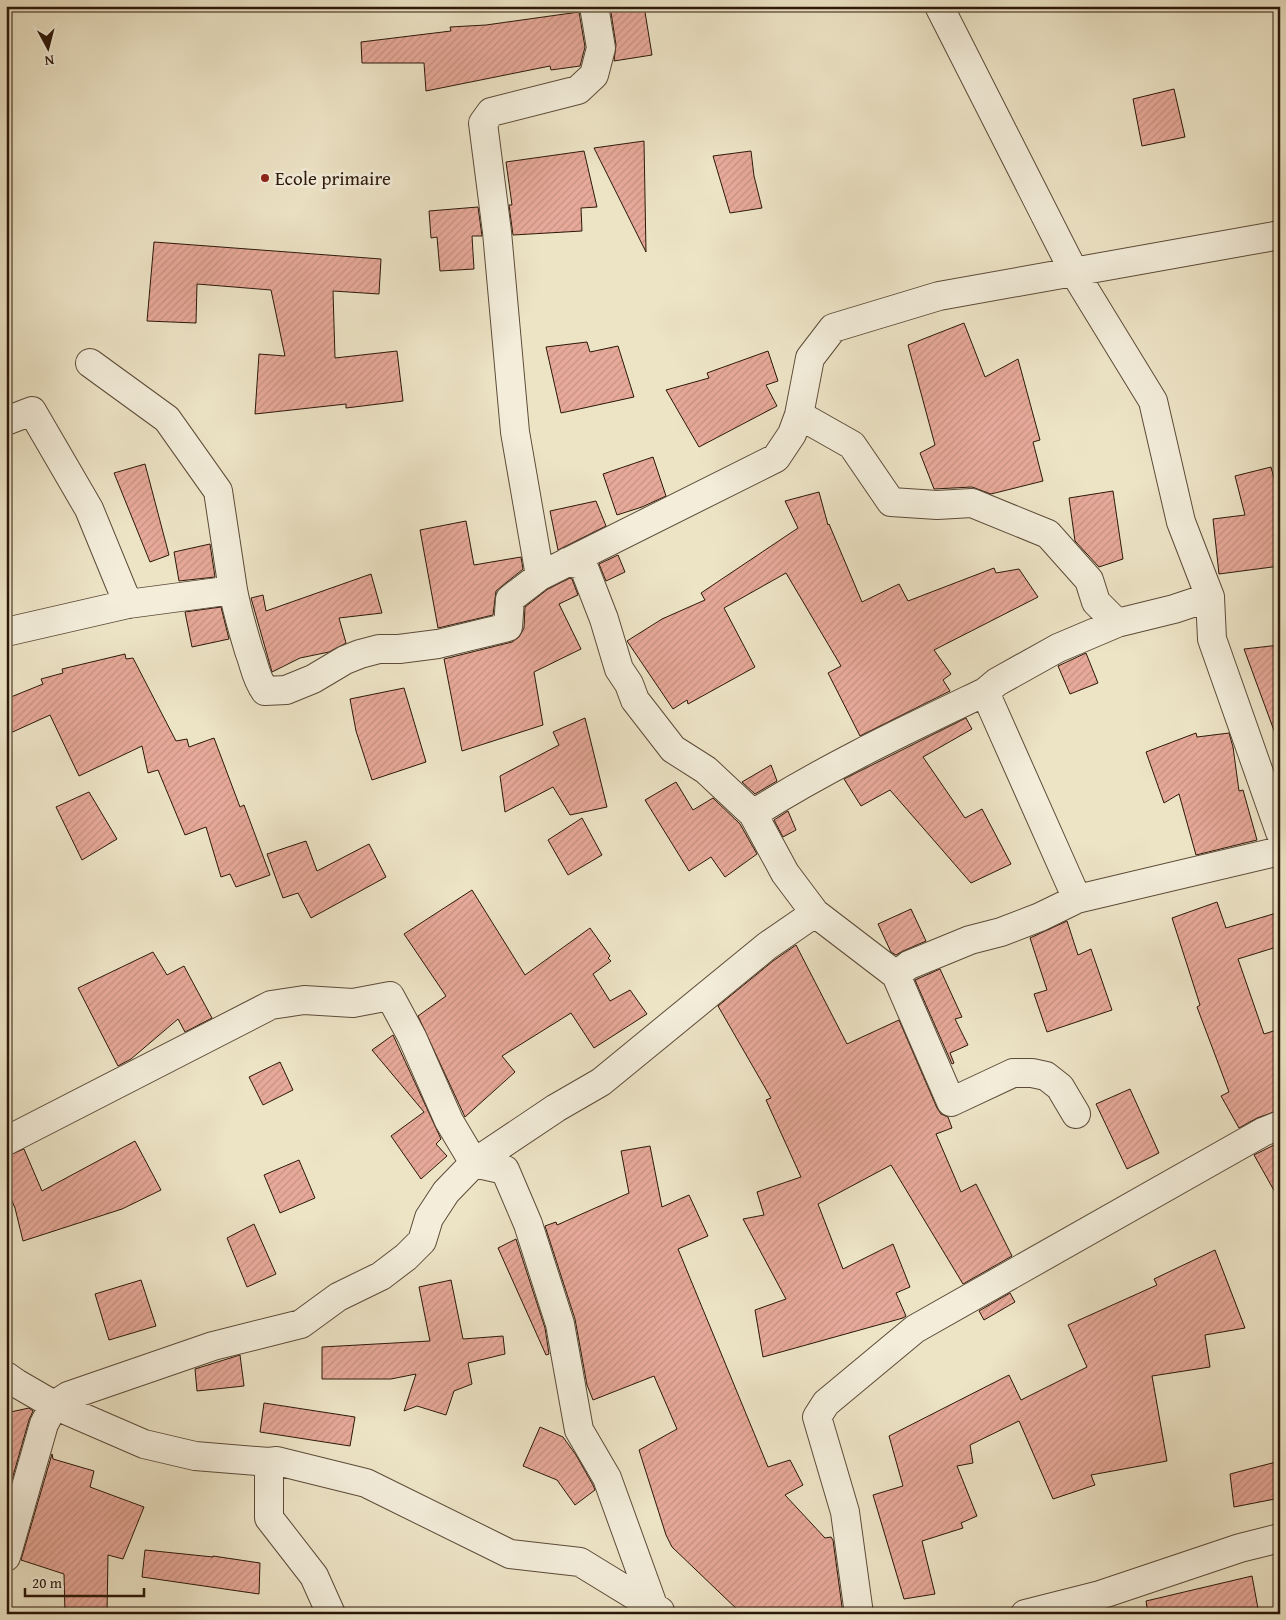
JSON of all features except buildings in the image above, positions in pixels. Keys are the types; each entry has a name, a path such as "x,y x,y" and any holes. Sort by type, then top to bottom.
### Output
{"street":[{"path":"540,576 515,432 497,232 483,123 491,112 578,90 594,75 601,48 594,6"},
{"path":"939,6 1074,272 1153,401 1180,522 1210,597 1212,639 1280,832"},
{"path":"90,363 167,419 218,491 240,625 257,679 265,691 286,690 360,654 378,649 399,649 438,644 508,627 510,599 540,576 748,474 776,458 792,434 799,415 810,358 833,328 939,296 1280,235"},
{"path":"6,420 32,411 90,510 128,604"},
{"path":"799,415 852,445 891,502 937,505 972,503 1048,534 1089,580 1096,602 1117,623"},
{"path":"567,562 583,565 604,619 619,669 629,684 635,700 656,729 673,749 706,770 752,814 785,873 815,913 896,975 951,1102 1013,1073 1032,1073 1046,1076 1060,1088 1076,1114"},
{"path":"6,632 128,604 233,590"},
{"path":"752,814 831,768 986,692 996,682 1058,648 1117,623 1210,597"},
{"path":"986,692 1076,899"},
{"path":"896,975 909,965 970,940 1001,932 1040,917 1076,899 1280,851"},
{"path":"6,1557 44,1424 54,1405 68,1396 213,1346 301,1324 338,1297 381,1276 406,1257 422,1240 430,1218 446,1192 474,1163 556,1108 601,1082 767,946 815,913"},
{"path":"6,1141 271,1005 304,1000 353,1003 390,996 412,1037 449,1122 474,1163 505,1170 528,1224 560,1324 579,1430 607,1478 659,1611"},
{"path":"858,1614 846,1512 817,1417 826,1403 915,1329 1262,1132 1280,1125"},
{"path":"9,1382 54,1405 144,1444 195,1456 276,1461 366,1483 510,1554 580,1562 659,1611"},
{"path":"269,1462 269,1518 314,1576 331,1614"},
{"path":"1025,1614 1100,1595 1240,1548 1280,1538"}],"place":[{"name":"Ecole primaire","path":"265,178"}]}
